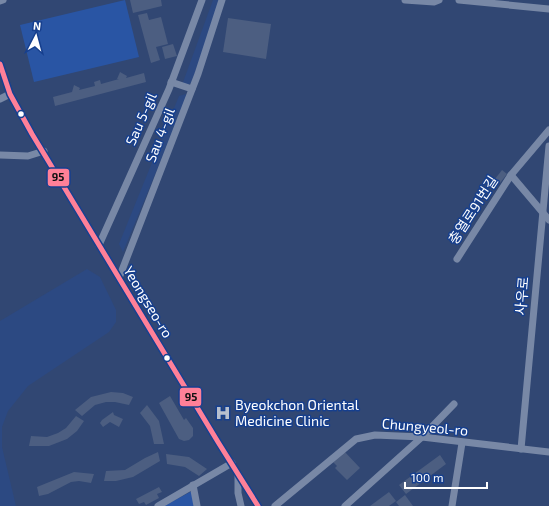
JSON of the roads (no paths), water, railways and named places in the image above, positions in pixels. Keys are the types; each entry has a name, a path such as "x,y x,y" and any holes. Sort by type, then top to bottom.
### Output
{"street":[{"name":"Sau 5-gil","path":"99,245 172,82 202,0"},
{"name":"Sau 4-gil","path":"119,278 192,89 222,0"},
{"path":"405,0 434,2 439,0"},
{"path":"459,0 549,9"},
{"name":"Yeongseo-ro","path":"0,64 10,94 99,245 258,506"},
{"path":"172,82 192,89"},
{"path":"0,99 10,94"},
{"name":"충열로91번길","path":"457,260 511,175 549,130"},
{"name":"사우로","path":"521,449 549,146"},
{"path":"0,154 28,156 44,151"},
{"name":"충열로91번길","path":"511,175 549,220"},
{"path":"345,506 422,438 454,404"},
{"name":"Chungyeol-ro","path":"275,506 356,439 375,434 549,452"},
{"path":"452,506 462,443"},
{"path":"158,506 232,464"},
{"path":"238,474 238,493 241,506"},
{"path":"193,485 197,506"}],"place":[{"name":"Byeokchon Oriental Medicine Clinic","path":"223,413"}]}
